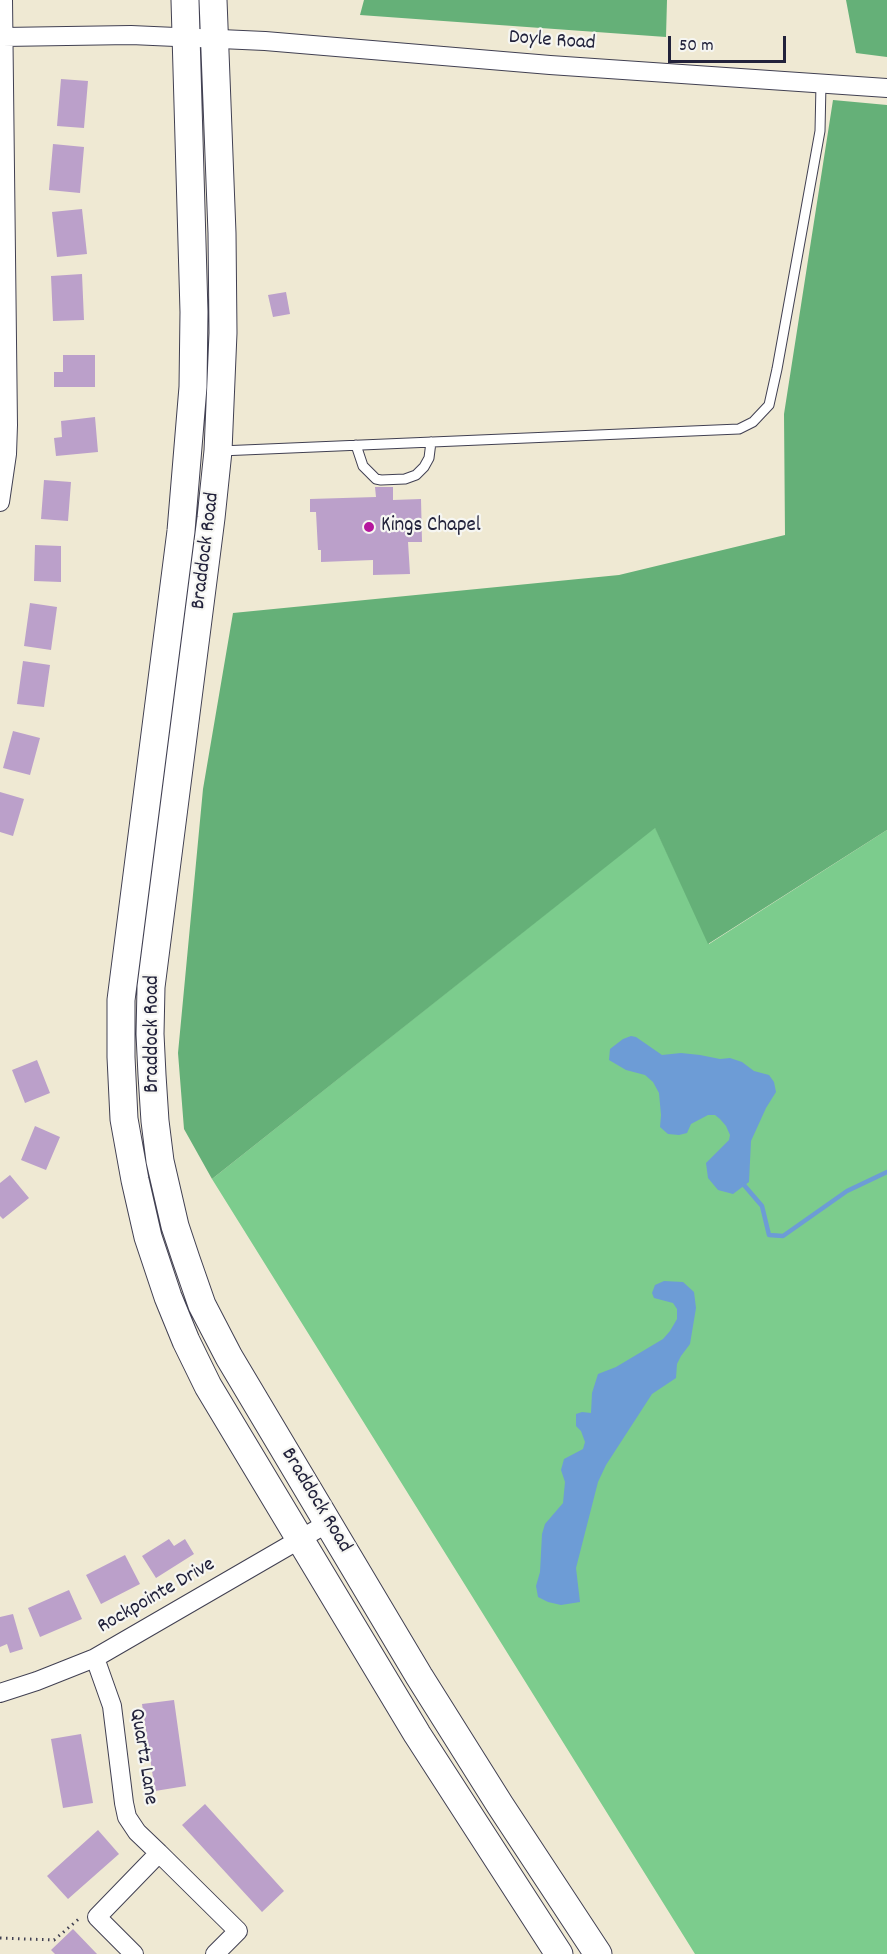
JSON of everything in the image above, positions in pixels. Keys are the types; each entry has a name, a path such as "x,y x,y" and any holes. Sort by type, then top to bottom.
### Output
{"main road":[{"name":"Braddock Road","path":"185,0 194,312 193,387 181,531 121,1000 124,1119 135,1180 148,1237 168,1297 208,1386 417,1734 559,1954"},
{"name":"Braddock Road","path":"213,0 222,233 223,333 218,451 212,518 151,987 150,1034 154,1121 160,1161 175,1226 202,1305 229,1357 419,1676 598,1954"}],"street":[{"path":"0,502 7,454 8,425 3,0"},
{"name":"Doyle Road","path":"3,37 131,35 265,41 561,66 887,88"},
{"name":"Rockpointe Drive","path":"0,1693 94,1658 328,1523"},
{"name":"Quartz Lane","path":"94,1658 112,1706 127,1817 137,1832 238,1931 215,1954"},
{"path":"134,1954 97,1917 159,1853"}],"lane":[{"path":"218,451 739,429 753,422 769,405 777,369 820,131 821,84"},
{"path":"356,445 360,460 369,474 376,479 393,480 416,475 429,458 431,442"}],"path":[{"path":"0,1938 54,1940 78,1918 97,1917"}],"green space":[{"path":"364,0 667,0 666,37 360,15"},
{"path":"846,0 887,0 887,57 856,53"},
{"path":"833,100 887,105 887,830 708,944 655,828 212,1179 184,1129 178,1053 203,789 233,613 619,575 785,535 784,414"},
{"path":"655,827 709,944 887,830 887,1954 695,1954 212,1179"}],"water":[{"path":"631,1036 662,1055 681,1053 720,1059 730,1058 742,1062 754,1071 769,1075 774,1082 776,1092 751,1141 749,1182 733,1194 718,1190 708,1178 706,1163 729,1140 730,1135 720,1119 715,1115 708,1115 691,1124 687,1133 668,1134 660,1127 659,1093 653,1082 645,1075 626,1070 609,1060 610,1049"},
{"path":"664,1281 683,1282 694,1292 696,1308 690,1344 677,1364 676,1378 652,1394 606,1465 598,1482 576,1568 580,1602 561,1605 548,1602 538,1597 536,1586 540,1572 542,1534 545,1524 563,1503 565,1482 561,1470 564,1459 583,1449 585,1442 581,1431 576,1426 576,1414 591,1413 592,1393 598,1374 616,1367 663,1339 670,1331 677,1319 677,1309 673,1303 654,1298 652,1293 655,1285"}],"building":[{"path":"61,79 88,81 84,128 57,126"},
{"path":"53,144 84,147 80,193 49,190"},
{"path":"82,209 87,254 57,257 52,212"},
{"path":"82,274 84,320 53,321 51,276"},
{"path":"286,292 290,314 273,317 268,295"},
{"path":"63,355 95,355 95,387 54,387 54,372 63,372"},
{"path":"95,417 98,452 56,456 54,438 62,437 61,421"},
{"path":"44,480 71,482 68,521 41,519"},
{"name":"Kings Chapel","path":"375,487 393,487 393,500 421,499 422,542 408,542 410,574 373,575 373,560 321,562 316,512 310,512 310,499 376,497"},
{"path":"35,545 61,546 61,582 34,581"},
{"path":"30,603 57,607 51,650 24,646"},
{"path":"23,661 50,665 44,707 17,704"},
{"path":"13,731 40,738 30,775 3,768"},
{"path":"0,792 24,799 13,836 0,832"},
{"path":"37,1060 50,1093 25,1103 12,1070"},
{"path":"35,1126 60,1137 46,1170 21,1160"},
{"path":"10,1175 29,1198 3,1219 0,1216 0,1183"},
{"path":"169,1539 174,1546 185,1539 194,1554 156,1578 142,1556"},
{"path":"125,1555 140,1584 101,1604 86,1575"},
{"path":"69,1590 82,1619 40,1637 28,1608"},
{"path":"13,1614 23,1649 10,1653 7,1644 0,1647 0,1617"},
{"path":"174,1700 186,1786 155,1791 142,1704"},
{"path":"81,1734 93,1803 63,1808 51,1739"},
{"path":"205,1804 284,1891 262,1912 182,1825"},
{"path":"98,1830 119,1854 68,1899 47,1876"},
{"path":"73,1929 97,1954 55,1954 51,1950"}],"waterway":[{"path":"744,1185 762,1206 769,1235 783,1236 847,1191 887,1172"}],"place":[{"name":"Kings Chapel","path":"369,527"}]}
